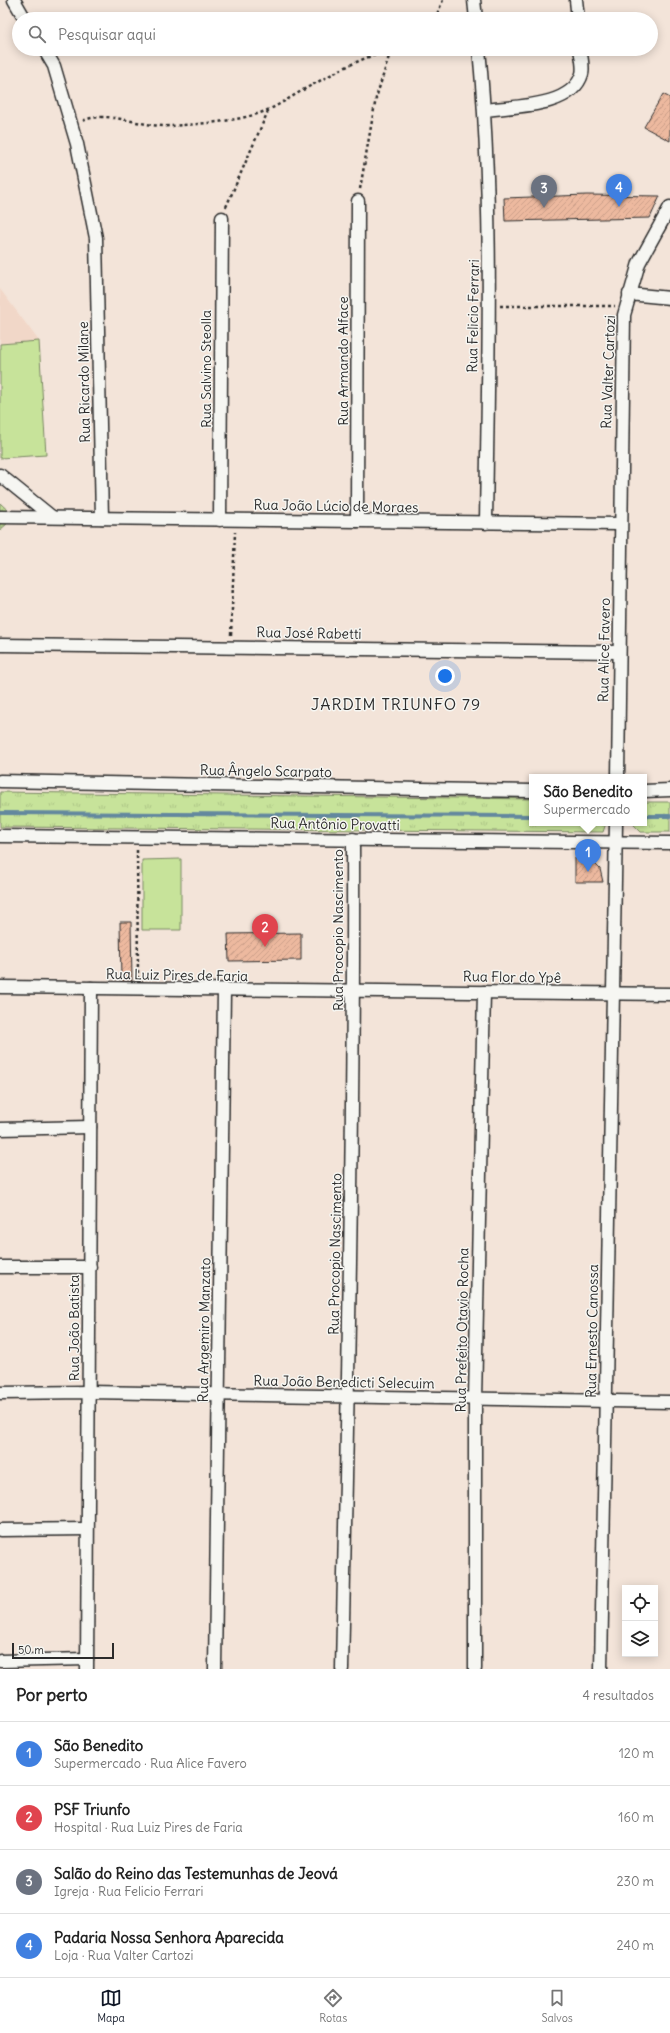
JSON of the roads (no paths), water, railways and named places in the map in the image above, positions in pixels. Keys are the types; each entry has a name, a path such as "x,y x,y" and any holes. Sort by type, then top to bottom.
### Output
{"street":[{"path":"14,0 22,12"},
{"path":"474,0 475,12"},
{"path":"576,0 577,12"},
{"name":"Rua Ricardo Milane","path":"48,56 54,66 77,144 97,246 102,518"},
{"name":"Rua Felicio Ferrari","path":"480,56 485,110 489,228 486,523"},
{"path":"485,110 556,100 573,90 582,73 581,56"},
{"name":"Rua Armando Alface","path":"357,521 358,201"},
{"name":"Rua Valter Cartozi","path":"620,524 623,322 629,294 639,263 670,206"},
{"name":"Rua Salvino Steolla","path":"220,520 222,218"},
{"path":"629,294 670,298"},
{"path":"0,475 52,517"},
{"name":"Rua João Lúcio de Moraes","path":"0,517 620,524"},
{"name":"Rua Alice Favero","path":"618,774 620,524"},
{"name":"Rua José Rabetti","path":"0,645 618,652"},
{"name":"Rua Ângelo Scarpato","path":"0,781 529,791"},
{"path":"647,791 670,790"},
{"path":"613,994 616,826"},
{"name":"Rua Antônio Provatti","path":"0,836 353,839 670,844"},
{"name":"Rua Procopio Nascimento","path":"342,1669 348,1396 353,992 353,839"},
{"name":"Rua Luiz Pires de Faria","path":"0,987 353,992"},
{"name":"Rua João Batista","path":"87,1664 91,988"},
{"name":"Rua Argemiro Manzato","path":"215,1669 224,991"},
{"name":"Rua Flor do Ypê","path":"353,992 670,994"},
{"name":"Rua Prefeito Otavio Rocha","path":"475,1669 475,1399 484,992"},
{"name":"Rua Ernesto Canossa","path":"601,1669 613,994"},
{"path":"0,1129 90,1127"},
{"path":"0,1267 90,1267"},
{"name":"Rua João Benedicti Selecuim","path":"0,1393 89,1392 670,1402"},
{"path":"0,1530 87,1529"},
{"path":"0,1661 87,1664"}],"waterway":[{"path":"0,813 529,816"},
{"path":"647,816 670,816"}],"place":[{"name":"Padaria Nossa Senhora Aparecida","path":"619,207"},
{"name":"Salão do Reino das Testemunhas de Jeová","path":"544,208"},
{"name":"São Benedito","path":"588,872"},
{"name":"PSF Triunfo","path":"265,947"}],"district":[{"name":"JARDIM TRIUNFO 79","path":"396,704"}]}
